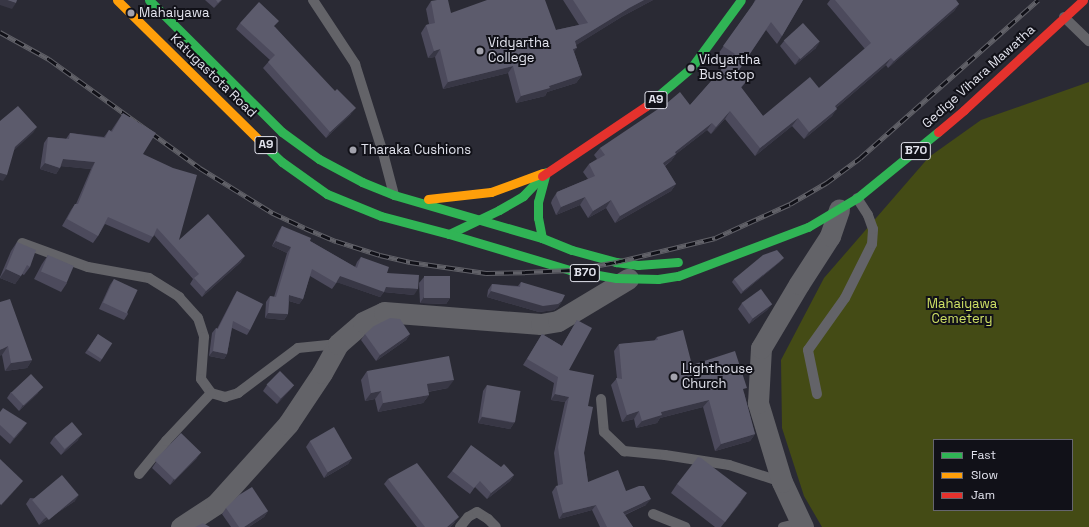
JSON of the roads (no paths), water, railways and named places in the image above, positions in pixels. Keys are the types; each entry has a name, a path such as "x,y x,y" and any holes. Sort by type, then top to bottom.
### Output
{"main road":[{"name":"Katugastota Road","path":"117,0 282,162 307,181 327,194 381,216 450,234 480,220 523,196 546,172 619,126 676,84 710,46 741,0"},
{"name":"Katugastota Road","path":"149,0 252,104 297,145 339,171 394,195 410,200 475,195 546,172"},
{"name":"Gedige Vihara Mawatha","path":"450,234 570,270 628,280 644,280 678,276 808,227 857,198 964,110 1083,0"},
{"path":"542,238 538,218 538,202 546,172"},
{"name":"Gedige Vihara Mawatha","path":"410,200 542,238 572,250 616,262 638,265 721,259"}],"street":[{"path":"795,526 758,403 761,348 798,284 830,236 839,210"},
{"path":"181,527 216,504 288,424 322,372 338,344 363,322 384,312 541,324 558,321 628,280"}],"lane":[{"path":"313,0 355,64 383,153 394,195"},
{"path":"1064,17 1089,41"},
{"path":"817,394 808,350 845,298 872,244 873,229 868,215 857,198"},
{"path":"22,244 88,267 149,278 179,297 198,318 204,337 201,379 212,393 225,397 238,393 298,348 338,344"},
{"path":"139,474 175,430 212,393"},
{"path":"601,399 604,432 624,451 665,455 729,465 782,482"},
{"path":"460,527 468,516 477,512 488,519 496,527"},
{"path":"653,514 685,527"}],"railway":[{"path":"0,32 49,59 200,168 273,213 305,228 336,241 380,255 410,262 486,273 525,272 570,270 616,262 715,238 790,204 826,183 860,158 1038,0"}],"place":[{"name":"Mahaiyawa","path":"131,13"},
{"name":"Vidyartha College","path":"480,51"},
{"name":"Vidyartha Bus stop","path":"691,68"},
{"name":"Tharaka Cushions","path":"353,150"},
{"name":"Lighthouse Church","path":"674,377"}],"park label":[{"name":"Mahaiyawa Cemetery","path":"962,312"}]}
